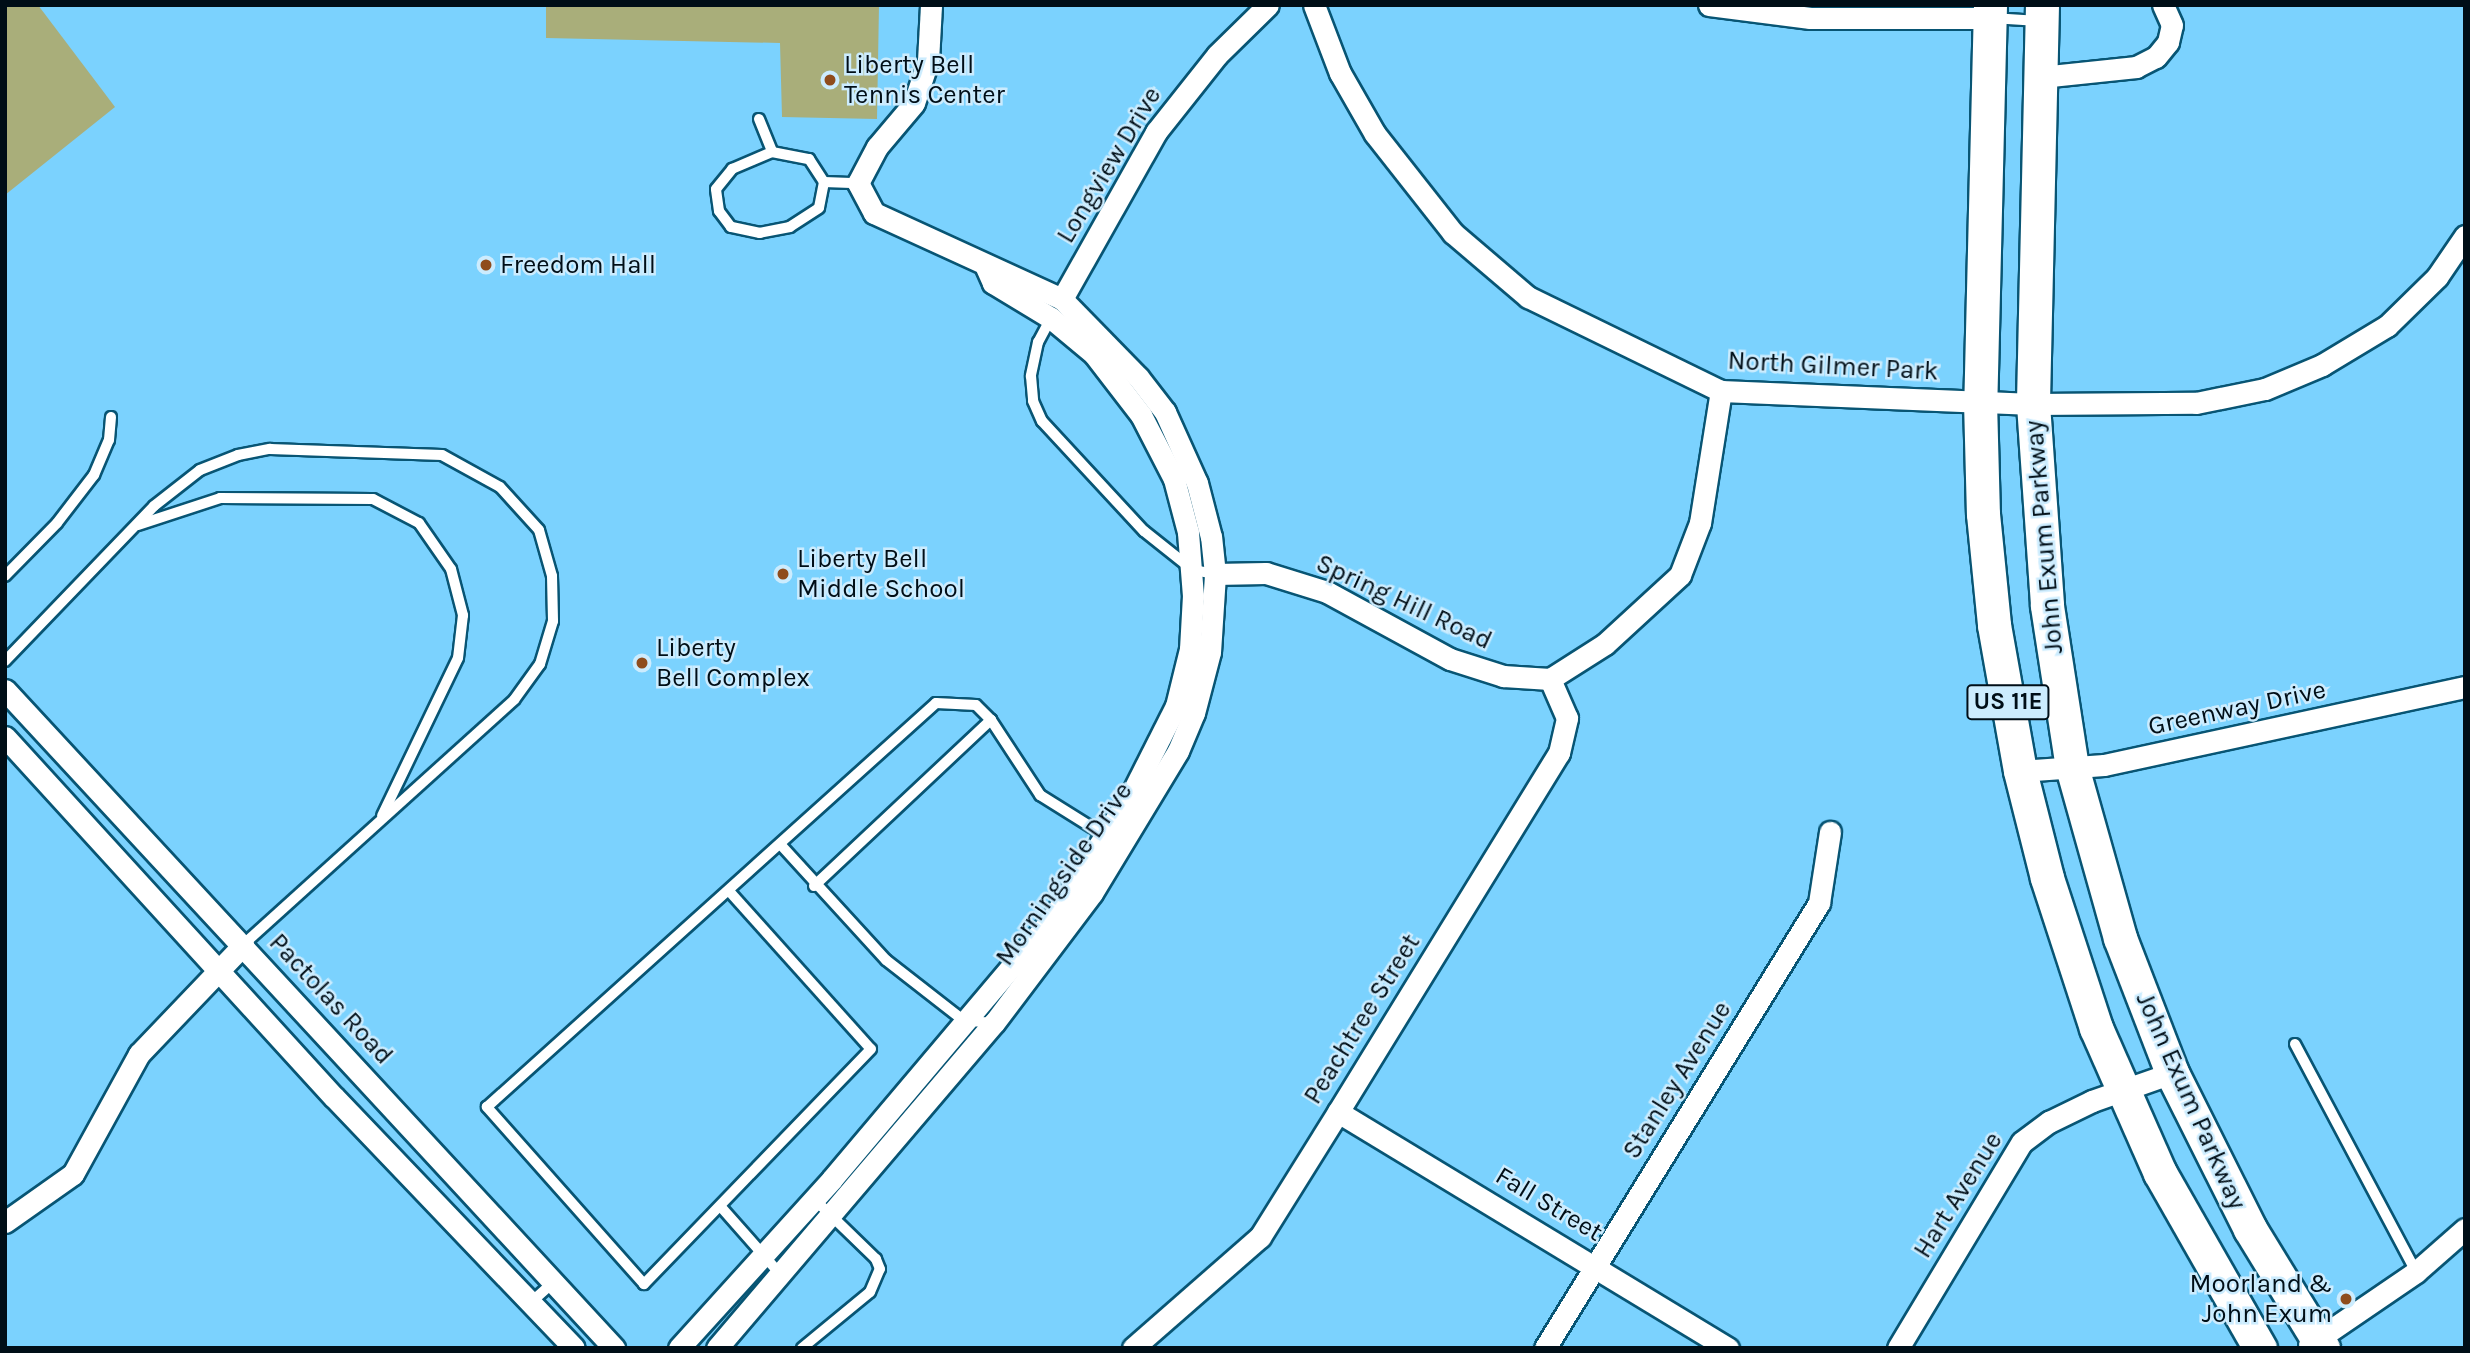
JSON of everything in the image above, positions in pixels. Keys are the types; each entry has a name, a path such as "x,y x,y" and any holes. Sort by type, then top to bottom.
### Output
{"main road":[{"name":"John Exum Parkway","path":"1990,12 1980,401 1983,514 1994,625 2020,771 2074,967 2123,1089 2160,1174 2260,1348"},
{"name":"John Exum Parkway","path":"2043,13 2033,404 2047,606 2072,767 2120,938 2172,1073 2250,1229 2315,1345"}],"street":[{"path":"931,5 928,61 914,103 877,147 858,183 874,212 986,267"},
{"name":"Longview Drive","path":"1062,299 1156,132 1217,55 1268,5"},
{"name":"North Gilmer Park","path":"1314,5 1340,73 1375,134 1453,233 1528,297 1721,391 2033,404 2196,403 2265,388 2322,365 2388,326 2437,277 2465,236"},
{"path":"1709,5 1810,18 1990,12"},
{"path":"2041,77 2136,67 2157,57 2168,42 2172,25 2163,5"},
{"name":"Morningside Drive","path":"679,1348 814,1199 962,1020 1052,919 1110,848 1155,796 1194,713 1210,652 1215,573 1197,483 1165,412 1138,377 1062,299 998,267 986,267 993,283 1051,318 1094,354 1152,433 1183,507 1193,570 1190,649 1175,706 1110,848 994,1023 717,1348"},
{"path":"1550,679 1605,644 1680,575 1700,523 1721,391"},
{"name":"Spring Hill Road","path":"1215,573 1266,573 1327,592 1450,659 1503,676 1550,679"},
{"name":"Peachtree Street","path":"1133,1348 1260,1237 1559,752 1567,718 1550,679"},
{"name":"Greenway Drive","path":"2020,771 2104,765 2465,687"},
{"name":"Pactolas Road","path":"5,690 555,1281 614,1348"},
{"path":"5,737 528,1305 574,1348"},
{"name":"Stanley Avenue","path":"1545,1348 1819,903 1830,832"},
{"path":"5,1222 72,1174 138,1055 222,971 243,945"},
{"name":"Hart Avenue","path":"1898,1348 2022,1142 2049,1122 2123,1089 2172,1073"},
{"name":"Fall Street","path":"1338,1111 1597,1265 1728,1348"},
{"path":"2315,1345 2416,1272 2465,1229"}],"lane":[{"path":"1990,12 2043,13"},
{"path":"759,119 772,152"},
{"path":"772,152 808,159 824,182 819,208 790,227 760,233 731,227 719,211 716,189 732,169 772,152"},
{"path":"824,182 858,183"},
{"path":"1062,299 1038,342 1031,376 1033,401 1042,421 1144,531 1193,570 1215,573"},
{"path":"5,576 58,523 94,475 109,440 111,417"},
{"path":"5,661 133,527 200,470 238,455 271,449 442,456 500,487 539,530 552,576 553,621 540,664 514,700 243,945"},
{"path":"133,527 173,510 219,498 373,499 419,523 451,569 463,615 458,658 379,821"},
{"path":"729,891 871,1049 644,1284 487,1107 936,703 976,705 991,720 1040,795 1096,830 1110,848"},
{"path":"814,886 991,720"},
{"path":"780,844 814,886 886,960 962,1020 994,1023"},
{"path":"2295,1044 2416,1272"},
{"path":"802,1348 870,1292 880,1278 876,1259 814,1199"},
{"path":"721,1207 780,1274"},
{"path":"528,1305 555,1281"}],"green space":[{"path":"5,5 38,5 115,107 5,195"},
{"name":"Liberty Bell Tennis Center","path":"546,5 879,5 877,119 782,117 780,43 546,38"}],"place":[{"name":"Liberty Bell Tennis Center","path":"830,80"},
{"name":"Freedom Hall","path":"486,265"},
{"name":"Liberty Bell Middle School","path":"783,574"},
{"name":"Liberty Bell Complex","path":"642,663"},
{"name":"Moorland & John Exum","path":"2346,1299"}]}
